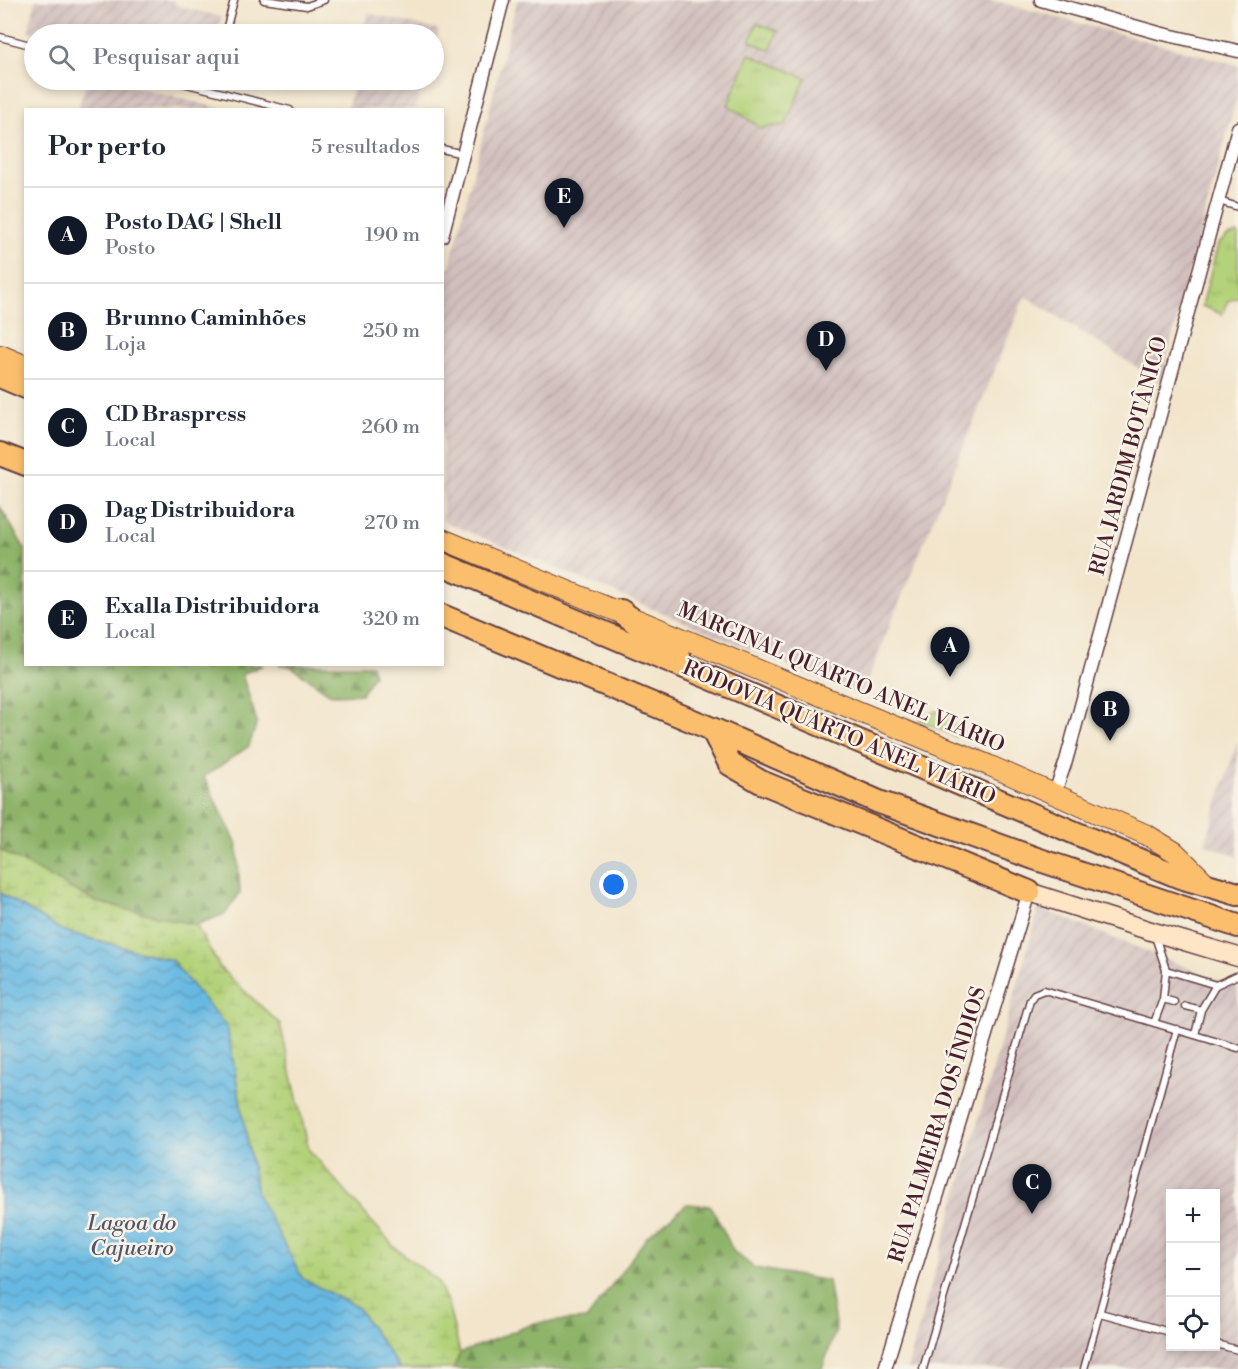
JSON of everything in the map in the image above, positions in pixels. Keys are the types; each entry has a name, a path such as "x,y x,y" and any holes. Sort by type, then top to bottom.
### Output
{"highway":[{"path":"0,376 24,386"},
{"path":"0,454 24,463"},
{"name":"RODOVIA QUARTO ANEL VIÁRIO","path":"444,565 1180,877 1238,894"},
{"path":"621,611 662,644 712,679"},
{"name":"RODOVIA QUARTO ANEL VIÁRIO","path":"444,617 879,802 1034,858 1238,926"},
{"path":"712,729 730,764 761,782 1029,892"},
{"path":"1034,858 1045,821"}],"main road":[{"path":"0,355 24,365"},
{"name":"MARGINAL QUARTO ANEL VIÁRIO","path":"444,540 621,611 988,765 1147,835 1175,852 1207,884"}],"street":[{"path":"444,228 503,0"},
{"path":"1041,0 1074,4 1159,33 1238,51"},
{"name":"RUA JARDIM BOTÂNICO","path":"1054,795 1066,761 1238,128"},
{"path":"1029,892 1238,957"},
{"name":"RUA PALMEIRA DOS ÍNDIOS","path":"885,1369 1029,892"}],"lane":[{"path":"228,24 234,0"},
{"path":"264,0 307,6 324,0"},
{"path":"0,37 24,43"},
{"path":"215,90 282,108"},
{"path":"444,149 463,154"},
{"path":"1219,201 1238,207"},
{"path":"1154,932 1166,970 1163,999 1154,1023"},
{"path":"1166,970 1216,985"},
{"path":"1195,1035 1201,1010 1216,985 1238,975"},
{"path":"923,1369 1030,1000 1034,994 1044,990 1238,1048"},
{"path":"1163,999 1173,1002"},
{"path":"1185,1006 1201,1010"},
{"path":"1084,1369 1177,1029"},
{"path":"1100,1313 1166,1331"},
{"path":"1220,1345 1238,1350"}],"shaded area":[{"path":"36,0 175,0 175,5 221,17 219,24 30,24"},
{"path":"517,0 991,0 1238,65 1238,93 1160,382 1025,296 861,696 444,521 444,289"},
{"path":"368,13 414,24 365,24"},
{"path":"84,90 148,90 219,108 78,108"},
{"path":"352,90 421,90 415,108 347,108"},
{"path":"1238,740 1238,857 1205,844"},
{"path":"1039,908 1238,988 1238,1369 907,1369"}],"green space":[{"path":"757,23 778,31 770,50 750,41"},
{"path":"749,54 806,78 786,124 762,129 728,105"},
{"path":"1238,233 1238,297 1228,301 1222,314 1202,306 1218,244 1228,236"},
{"path":"0,507 24,547 24,666 261,666 242,674 257,722 249,746 204,777 237,844 240,893 225,914 196,925 96,902 0,850"},
{"path":"290,666 371,666 374,674 361,694 332,695"},
{"path":"936,711 951,718 956,737 919,720"},
{"path":"0,850 96,902 196,925 221,969 280,1024 309,1150 395,1248 437,1280 448,1304 460,1353 453,1369 400,1369 357,1307 303,1280 257,1194 227,1027 171,960 63,931 0,893"},
{"path":"687,1204 711,1206 734,1252 755,1268 828,1281 836,1330 822,1369 453,1369 460,1353 535,1323 587,1319 647,1237"}],"water":[{"name":"Lagoa do Cajueiro","path":"0,893 63,931 171,960 227,1027 257,1194 303,1279 357,1307 400,1369 0,1369"}],"place":[{"name":"Exalla Distribuidora","path":"564,228"},
{"name":"Dag Distribuidora","path":"826,371"},
{"name":"Posto DAG | Shell","path":"950,677"},
{"name":"Brunno Caminhões","path":"1110,741"},
{"name":"CD Braspress","path":"1032,1214"}]}
